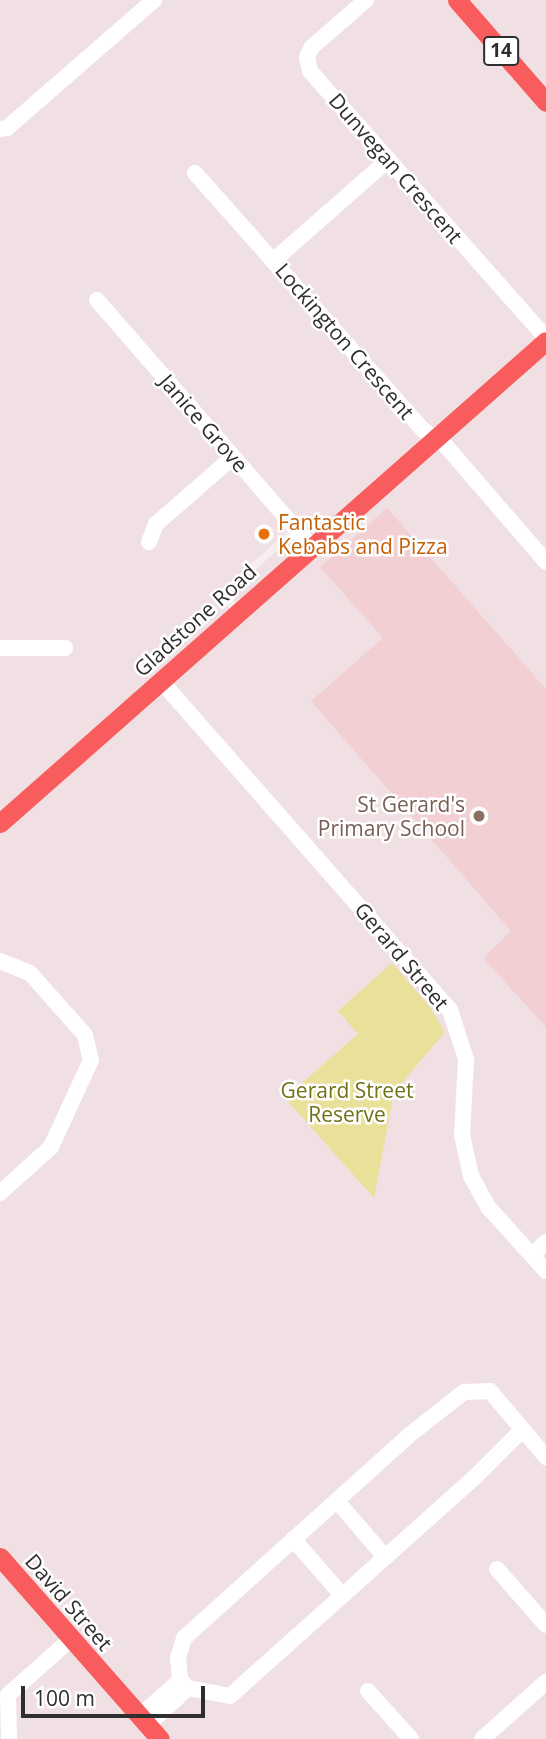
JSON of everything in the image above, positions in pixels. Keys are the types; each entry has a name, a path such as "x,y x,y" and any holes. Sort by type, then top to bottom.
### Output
{"main road":[{"name":"14","path":"457,0 546,102"},
{"name":"Gladstone Road","path":"0,823 546,339"},
{"name":"David Street","path":"0,1558 149,1727"}],"street":[{"path":"0,128 7,128 154,0"},
{"name":"Dunvegan Crescent","path":"366,0 312,47 307,62 388,160 546,339"},
{"name":"Lockington Crescent","path":"388,160 272,261 435,440 446,446 545,560"},
{"path":"195,173 272,261"},
{"name":"Janice Grove","path":"97,300 312,547"},
{"path":"149,542 156,524 233,457"},
{"path":"0,648 65,648"},
{"name":"Gerard Street","path":"161,681 444,1002 459,1029 466,1059 461,1135 468,1168 489,1208 546,1271"},
{"path":"0,961 30,973 85,1035 91,1060 51,1147 0,1193"},
{"path":"532,1255 546,1242"},
{"path":"149,1727 184,1684 181,1641 408,1436 470,1390 490,1391 546,1457"},
{"path":"184,1684 230,1696 333,1606 341,1594 385,1557 521,1430"},
{"path":"337,1502 385,1557"},
{"path":"293,1539 341,1594"},
{"path":"496,1569 546,1625"},
{"path":"9,1739 8,1695 72,1638"},
{"path":"482,1739 546,1682"},
{"path":"368,1691 411,1739"}],"shaded area":[{"name":"St Gerard's Primary School","path":"387,508 546,689 546,1027 483,958 511,931 311,701 383,638 320,567"},
{"path":"291,529 299,542 298,548 288,541 230,592 235,603 229,608 217,594"}],"green space":[{"name":"Gerard Street Reserve","path":"392,963 429,1006 445,1032 394,1092 374,1198 285,1098 358,1034 338,1011"}],"place":[{"name":"Fantastic Kebabs and Pizza","path":"264,534"},
{"name":"St Gerard's Primary School","path":"479,816"}]}
